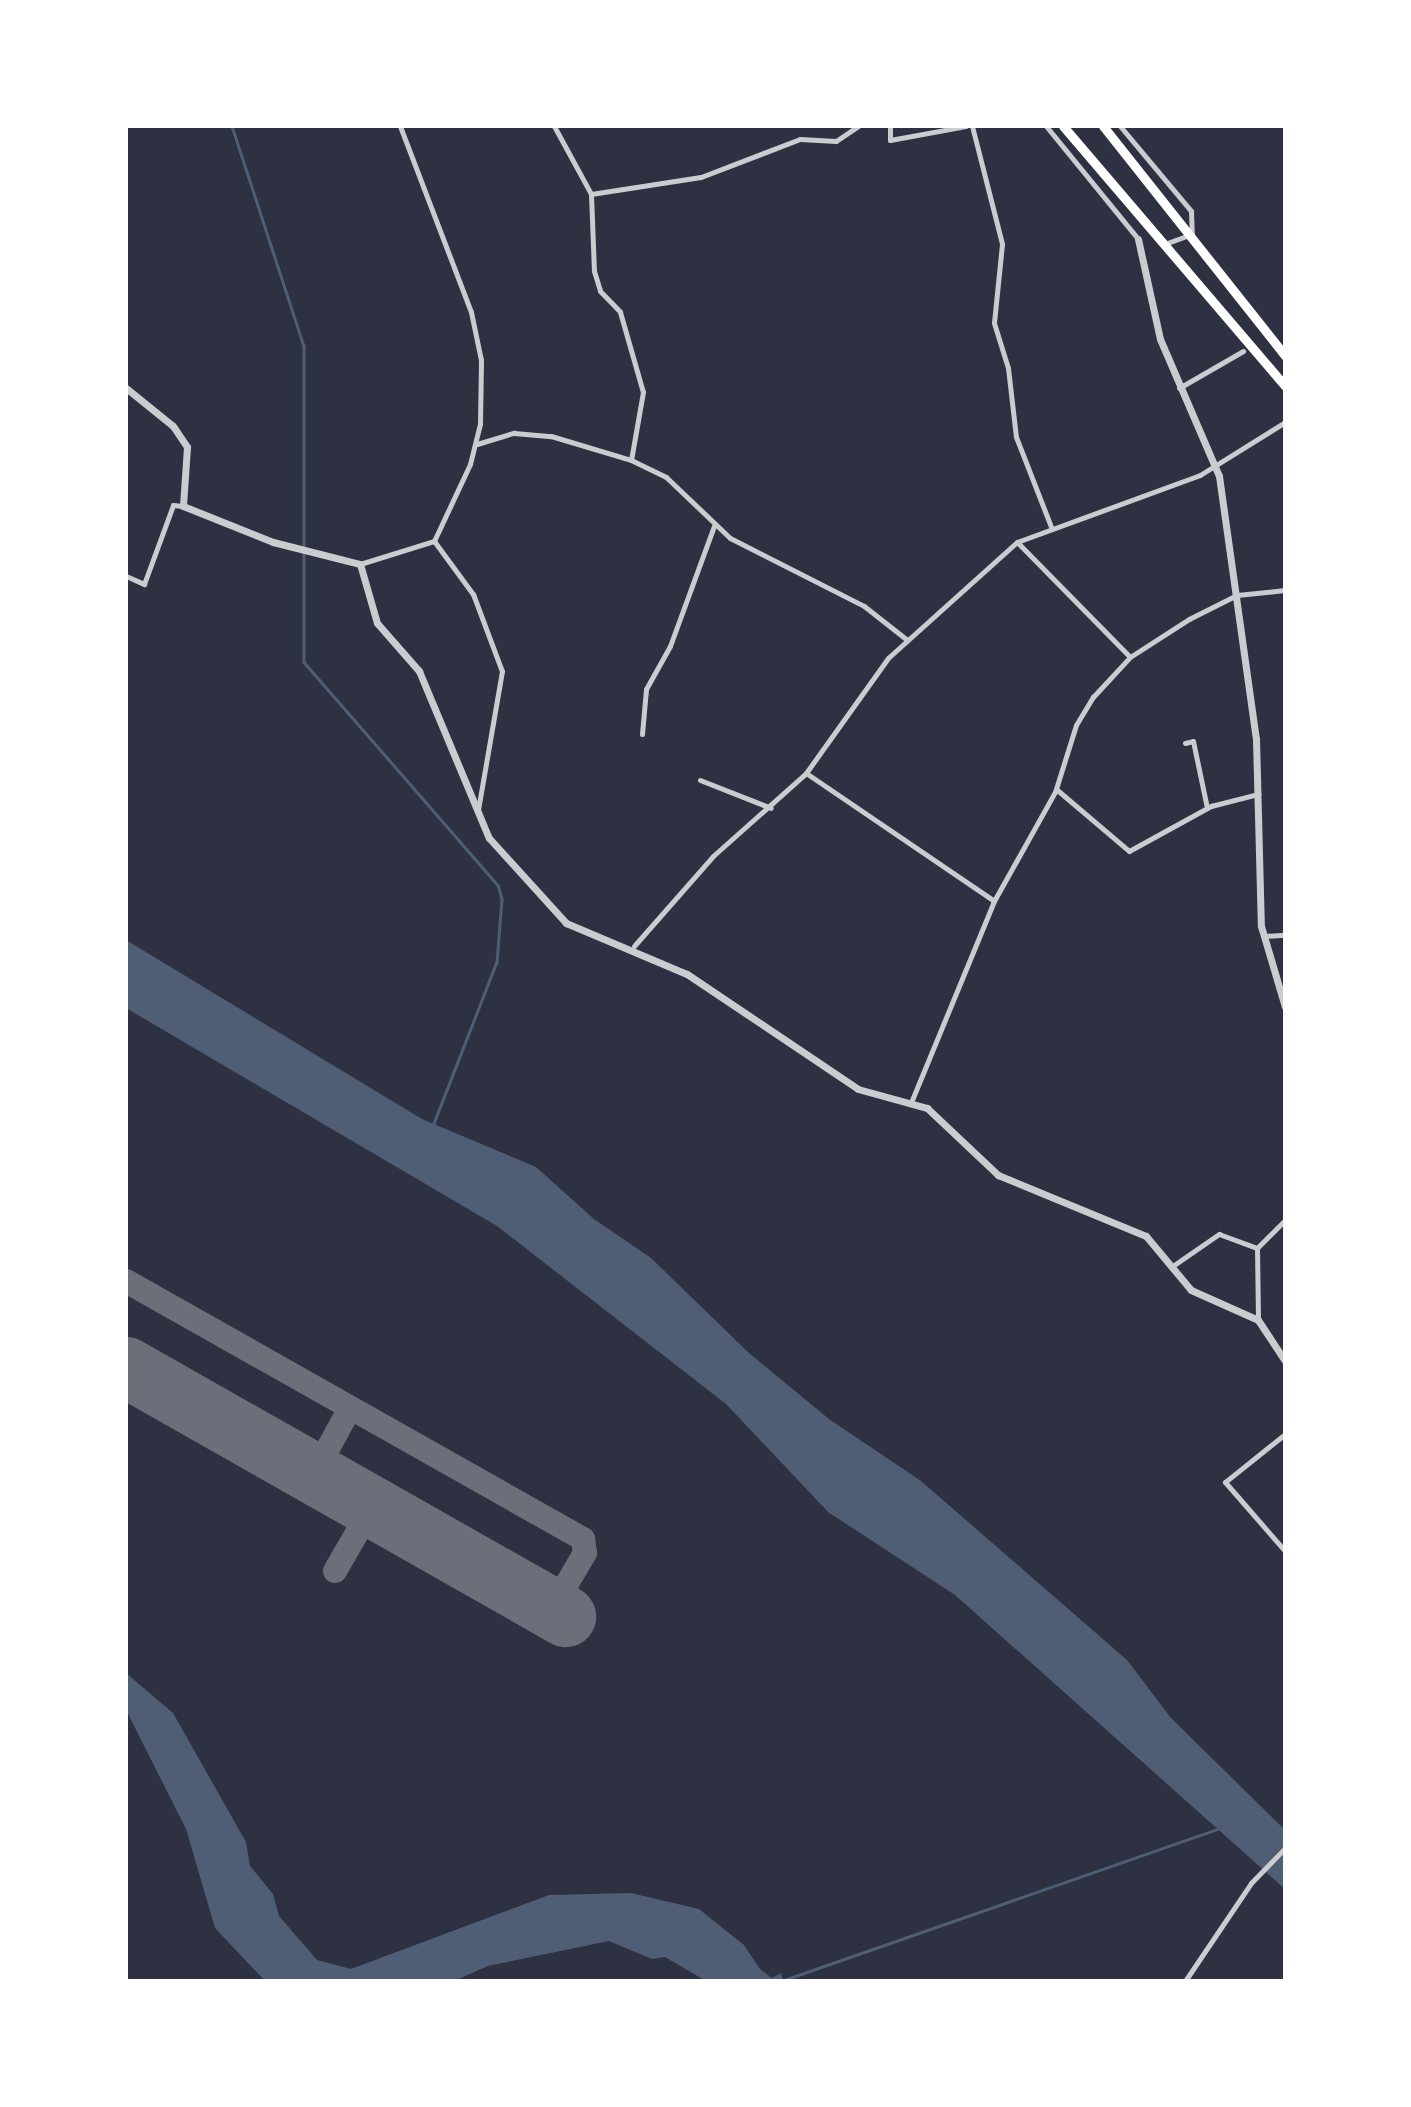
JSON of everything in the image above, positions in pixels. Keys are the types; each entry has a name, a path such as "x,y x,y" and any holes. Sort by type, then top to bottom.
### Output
{"highway":[{"path":"1063,126 1285,386"},
{"path":"1103,126 1187,239 1285,356"}],"street":[{"path":"126,576 144,584 173,505 183,506 273,542 360,564 434,541 477,444 481,360 471,312 400,126"},
{"path":"554,126 591,194 594,271 600,291 620,312 643,392 631,460"},
{"path":"591,194 701,177 800,139 836,141 858,126"},
{"path":"890,126 890,140 966,126"},
{"path":"972,126 1002,244 994,323 1008,368 1016,437 1051,527"},
{"path":"1046,126 1138,239 1143,284 1179,388 1217,466 1232,597 1252,700 1263,936 1285,1007"},
{"path":"1120,126 1188,205 1187,239 1161,244"},
{"path":"1179,388 1243,351"},
{"path":"126,388 173,426 187,447 183,506"},
{"path":"634,946 713,856 771,808 806,773 906,639 1017,542 1217,466 1285,422"},
{"path":"477,444 514,433 551,436 631,460 666,477 715,526 864,606 906,639"},
{"path":"642,734 646,689 670,646 715,526"},
{"path":"434,541 473,594 502,671 478,810"},
{"path":"1017,542 1130,657"},
{"path":"360,564 377,623 411,656 489,838 566,922 634,946 687,974 858,1089 912,1100 998,1175 1107,1215 1160,1246 1191,1290 1258,1320 1285,1361"},
{"path":"912,1100 994,901 1056,789 1084,709 1130,657 1232,597 1285,590"},
{"path":"1185,743 1193,741 1207,808"},
{"path":"806,773 994,901"},
{"path":"700,780 771,808"},
{"path":"1056,789 1129,851 1207,808 1258,794"},
{"path":"1263,936 1285,935"},
{"path":"1258,1320 1257,1248 1285,1220"},
{"path":"1174,1265 1219,1234 1257,1248"},
{"path":"1285,1434 1225,1482 1285,1551"},
{"path":"1185,1981 1251,1884 1285,1848"}],"water":[{"path":"126,940 422,1119 536,1167 594,1219 651,1258 749,1353 829,1419 921,1481 1127,1660 1171,1718 1285,1830 1285,1889 955,1595 828,1512 726,1404 497,1226 126,1008"},
{"path":"126,1673 173,1713 246,1842 250,1866 273,1894 279,1916 317,1960 351,1969 549,1895 631,1893 699,1909 744,1945 760,1969 772,1978 781,1973 783,1981 706,1981 665,1957 652,1959 609,1941 488,1966 454,1981 265,1981 215,1928 186,1829 126,1710"}],"waterway":[{"path":"232,126 304,346 304,662 498,885 502,899 497,962 433,1126"},
{"path":"781,1981 1220,1828"}],"taxiway":[{"path":"126,1281 583,1539 585,1553 552,1609"},
{"path":"314,1474 350,1408"},
{"path":"335,1571 372,1507"}],"runway":[{"path":"126,1367 565,1616"}]}
